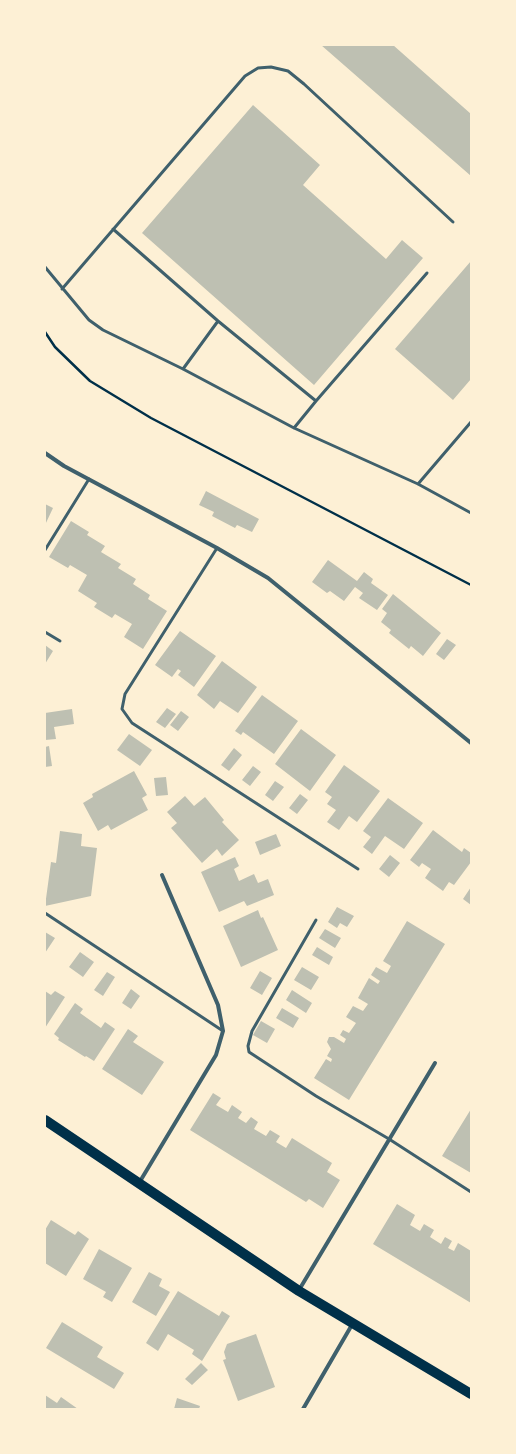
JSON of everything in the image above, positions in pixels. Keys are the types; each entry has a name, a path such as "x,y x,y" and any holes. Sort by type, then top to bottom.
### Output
{"main road":[{"path":"45,1120 299,1291 471,1394"}],"street":[{"path":"45,453 88,478 218,548 268,578 471,743"},
{"path":"139,1184 216,1055 223,1031 218,1005 162,875"},
{"path":"299,1291 435,1063"},
{"path":"303,1409 354,1323"}],"lane":[{"path":"62,289 245,76 258,68 271,67 288,71 304,84 453,222"},
{"path":"113,229 218,321 316,401"},
{"path":"45,267 89,320 103,330 183,369 294,428 418,484 471,513"},
{"path":"294,428 426,273"},
{"path":"183,369 218,321"},
{"path":"418,484 471,422"},
{"path":"45,550 88,478"},
{"path":"218,548 125,694 122,709 132,723 358,869"},
{"path":"45,632 60,641"},
{"path":"45,913 223,1031"},
{"path":"316,920 252,1031 248,1046 250,1052 316,1096 389,1139 471,1192"}],"path":[{"path":"45,332 55,347 90,381 151,418 471,585"}],"building":[{"path":"321,45 393,45 471,114 471,176"},
{"path":"253,105 320,165 303,185 386,259 402,240 423,258 314,385 142,233"},
{"path":"471,261 471,379 453,400 395,349"},
{"path":"206,491 259,519 252,532 237,525 235,528 212,516 214,512 199,505"},
{"path":"45,504 53,508 45,525"},
{"path":"71,521 89,532 87,535 105,546 101,552 121,564 118,568 136,579 133,584 150,595 148,599 167,611 143,649 124,637 132,624 115,614 112,618 94,607 97,603 78,591 87,575 70,565 68,568 49,557"},
{"path":"328,560 357,581 364,572 373,579 371,583 388,595 377,610 359,598 363,593 355,587 344,601 330,591 327,593 312,582"},
{"path":"393,594 441,633 423,656 411,646 409,649 389,633 391,630 381,622 387,613 382,609"},
{"path":"180,631 216,656 194,687 178,675 181,671 178,669 172,677 155,665"},
{"path":"447,639 456,645 444,660 436,654"},
{"path":"45,645 53,651 45,664"},
{"path":"222,661 257,687 238,713 220,701 214,709 197,695"},
{"path":"262,695 298,721 274,754 243,732 241,735 235,731"},
{"path":"167,708 176,714 165,728 156,722"},
{"path":"72,709 74,724 54,727 56,739 45,740 45,713"},
{"path":"181,711 189,717 178,731 170,725"},
{"path":"301,729 336,755 310,791 275,764"},
{"path":"129,734 152,750 140,766 117,750"},
{"path":"49,746 52,766 45,767 45,747"},
{"path":"234,748 242,755 229,771 221,765"},
{"path":"344,765 380,791 357,822 349,816 339,830 327,822 336,810 327,804 332,797 325,792"},
{"path":"253,766 261,772 250,786 242,780"},
{"path":"134,771 147,795 142,798 148,810 111,830 108,825 98,831 83,803 93,797 92,794"},
{"path":"166,777 168,795 156,796 154,778"},
{"path":"275,781 284,787 273,801 265,795"},
{"path":"300,794 308,800 297,814 289,808"},
{"path":"185,796 194,806 205,797 224,820 222,822 239,840 222,856 217,849 202,863 171,828 177,823 167,812"},
{"path":"388,798 423,823 404,849 385,836 372,854 363,847 371,837 363,831"},
{"path":"433,830 462,852 464,848 471,853 471,862 454,885 449,882 443,891 425,878 431,869 422,863 419,867 410,860"},
{"path":"60,831 82,834 81,846 97,848 91,896 45,906 51,862 56,863"},
{"path":"276,834 281,846 260,855 255,842"},
{"path":"390,855 400,863 389,877 379,869"},
{"path":"235,857 239,866 234,869 239,881 254,874 258,883 268,879 274,895 247,906 244,901 219,912 201,872"},
{"path":"471,887 471,905 463,899"},
{"path":"337,907 354,916 347,927 340,923 337,928 328,922"},
{"path":"258,910 261,918 263,917 278,950 241,967 223,926"},
{"path":"407,921 445,944 349,1100 314,1078 326,1059 331,1062 332,1059 327,1056 331,1049 327,1042 329,1037 334,1037 344,1043 346,1039 340,1035 343,1030 349,1033 356,1023 346,1017 353,1006 363,1011 368,1004 358,998 369,978 378,984 380,981 371,975 376,967 387,973 391,966 383,961"},
{"path":"325,929 341,938 335,948 319,938"},
{"path":"45,932 55,938 45,953"},
{"path":"317,947 333,957 329,965 312,955"},
{"path":"80,952 94,962 83,977 69,967"},
{"path":"302,967 319,977 311,990 294,980"},
{"path":"260,971 272,978 262,995 250,988"},
{"path":"107,972 115,977 103,996 94,990"},
{"path":"131,989 140,996 131,1009 122,1003"},
{"path":"292,990 312,1003 306,1013 286,1000"},
{"path":"45,991 51,995 55,991 65,997 45,1028"},
{"path":"75,1003 83,1009 80,1013 101,1028 105,1022 115,1029 94,1061 58,1040 59,1038 54,1034"},
{"path":"282,1008 299,1018 293,1028 276,1018"},
{"path":"261,1021 275,1029 267,1043 253,1035"},
{"path":"128,1029 138,1036 133,1042 164,1062 142,1095 102,1069"},
{"path":"213,1093 221,1098 216,1105 228,1112 232,1105 242,1112 238,1118 246,1123 251,1117 258,1122 254,1129 266,1136 270,1130 280,1136 276,1142 286,1148 292,1138 332,1163 327,1172 340,1180 323,1208 309,1199 306,1202 190,1130"},
{"path":"471,1109 471,1173 442,1156"},
{"path":"397,1204 415,1215 410,1225 420,1231 424,1224 434,1230 430,1237 441,1244 445,1237 452,1241 448,1248 454,1251 458,1243 471,1251 471,1303 373,1244"},
{"path":"51,1220 75,1235 78,1231 89,1239 66,1276 45,1263 45,1230"},
{"path":"99,1249 132,1268 112,1302 103,1297 106,1292 83,1279"},
{"path":"149,1272 162,1279 159,1286 170,1292 156,1316 132,1302"},
{"path":"178,1291 219,1316 222,1311 230,1316 202,1361 192,1354 194,1350 168,1334 158,1351 146,1343"},
{"path":"62,1322 103,1347 97,1357 124,1373 114,1389 46,1348"},
{"path":"256,1334 275,1387 238,1401 223,1360 226,1359 224,1352 227,1344"},
{"path":"201,1363 208,1370 192,1385 185,1379"},
{"path":"45,1395 57,1403 61,1397 78,1409 45,1409"},
{"path":"177,1398 200,1406 199,1409 174,1409"}]}
